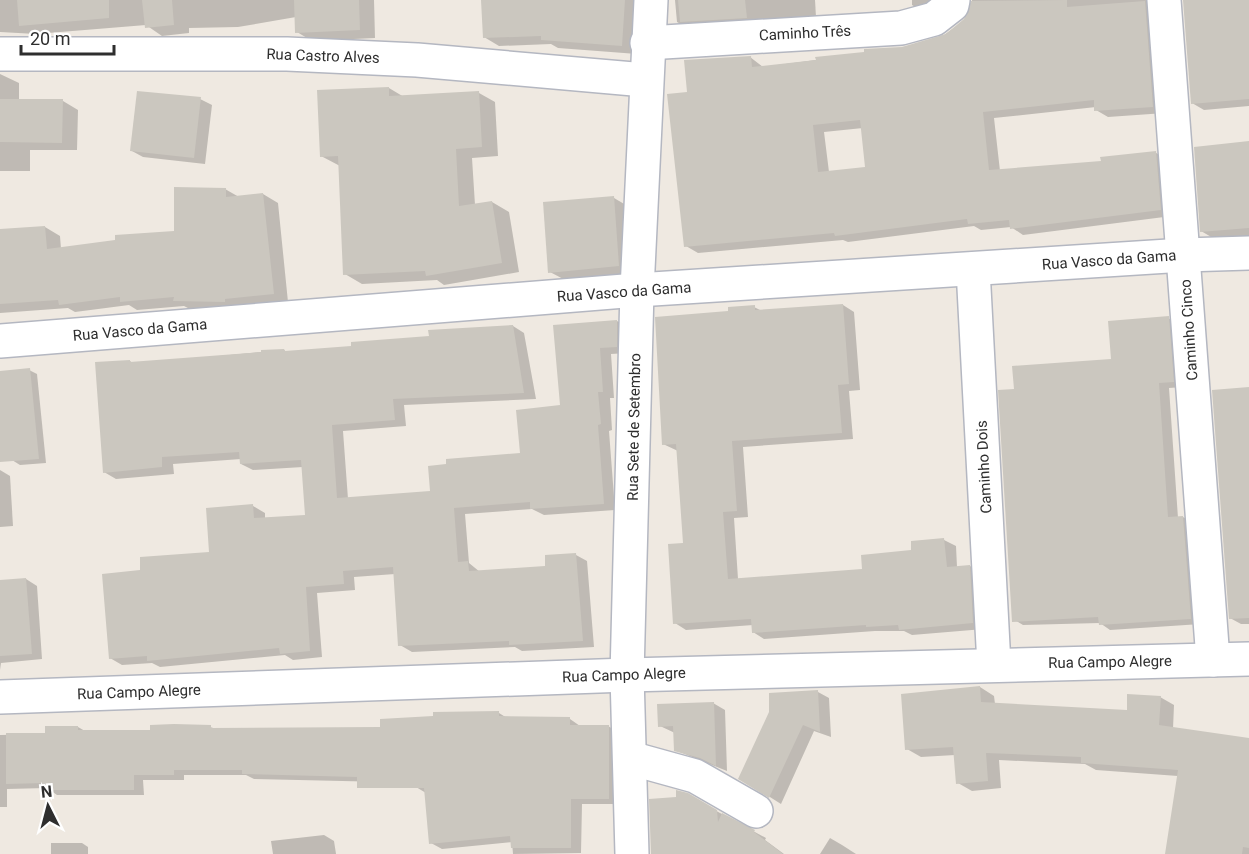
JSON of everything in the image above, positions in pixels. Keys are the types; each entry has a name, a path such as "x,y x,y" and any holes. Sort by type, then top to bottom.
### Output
{"street":[{"name":"Rua Sete de Setembro","path":"632,854 627,675 637,290 645,80 651,0"},
{"name":"Caminho Três","path":"647,43 901,28 934,19 952,5 953,0"},
{"name":"Caminho Cinco","path":"1164,0 1212,660"},
{"name":"Rua Castro Alves","path":"0,54 298,55 417,60 645,80"},
{"name":"Rua Vasco da Gama","path":"0,341 637,290 1184,255 1249,253"},
{"name":"Caminho Dois","path":"973,268 994,665"},
{"name":"Rua Campo Alegre","path":"0,697 627,675 1249,659"},
{"path":"630,758 695,776 756,811"}],"building":[{"path":"17,0 109,0 109,18 19,26"},
{"path":"142,0 172,0 174,25 145,28"},
{"path":"294,0 359,0 360,30 295,33"},
{"path":"481,0 625,0 622,46 541,40 541,36 483,38"},
{"path":"678,0 745,0 747,18 680,22"},
{"path":"1067,0 1067,7 1145,1 1153,107 1094,111 1094,100 983,112 989,170 1101,161 1100,157 1156,151 1161,210 1010,229 1009,220 968,224 967,219 835,236 834,233 684,247 667,94 687,92 684,60 751,56 752,67 816,60 815,57 864,52 864,49 902,47 946,34 964,19 971,1","holes":["860,120 865,167 818,172 813,125"]},
{"path":"1183,0 1249,0 1249,99 1191,104"},
{"path":"389,87 389,96 479,91 482,147 456,149 459,206 492,201 502,263 426,276 425,271 343,275 338,156 320,157 317,90"},
{"path":"137,91 201,97 194,158 130,151"},
{"path":"0,99 63,99 62,143 0,142"},
{"path":"1249,141 1249,228 1200,232 1194,147"},
{"path":"174,187 226,188 226,197 263,193 274,294 225,299 225,302 173,301 174,297 120,302 120,297 59,305 58,300 0,304 0,229 45,226 47,249 115,240 115,235 174,231"},
{"path":"614,196 619,266 548,273 543,202"},
{"path":"843,304 849,384 838,385 842,433 732,441 737,511 723,512 728,579 862,569 861,555 911,550 911,541 944,538 947,567 970,565 973,623 899,630 898,625 866,627 866,625 752,633 751,619 673,624 668,544 683,543 676,444 662,445 655,317 728,311 728,307 755,305 755,310"},
{"path":"1169,316 1174,382 1159,383 1168,517 1183,516 1191,619 1099,625 1098,617 1012,622 998,390 1014,389 1012,366 1111,359 1108,321"},
{"path":"617,320 617,347 600,348 603,392 598,392 601,424 598,425 604,504 530,509 530,502 454,508 458,562 468,561 469,571 545,566 545,555 576,553 583,641 509,645 509,641 398,646 393,567 343,571 344,584 306,587 310,651 280,654 279,648 147,661 147,656 109,659 102,574 140,570 140,557 209,552 206,508 253,504 254,518 305,515 301,460 240,464 239,452 162,457 162,467 103,473 95,362 130,360 130,362 261,352 261,350 284,349 285,351 351,346 351,342 429,336 428,330 513,325 524,393 393,399 395,420 332,425 337,498 430,491 428,466 446,464 446,459 520,453 516,410 560,405 553,325"},
{"path":"30,368 39,459 0,462 0,371"},
{"path":"1249,387 1249,618 1229,619 1212,390"},
{"path":"26,578 32,654 0,656 0,580"},
{"path":"980,686 981,702 1127,710 1127,694 1161,696 1159,725 1249,738 1249,848 1243,847 1242,854 1165,854 1178,770 1081,763 1081,757 986,753 988,781 956,784 953,747 905,750 901,694"},
{"path":"818,690 820,732 803,725 769,798 738,779 769,712 769,693"},
{"path":"714,702 716,766 700,758 674,751 673,726 658,727 657,704"},
{"path":"499,711 499,716 570,717 570,725 609,725 609,799 571,799 571,848 511,848 510,836 429,844 424,788 357,788 357,777 242,774 242,770 174,770 174,775 134,775 134,790 45,790 45,783 6,784 6,733 45,733 45,726 78,726 78,730 150,730 150,725 174,724 211,725 211,728 380,727 380,719 433,716 433,712"},
{"path":"676,790 688,793 717,810 718,822 722,813 755,830 754,832 783,854 651,854 649,799 676,797"}]}
